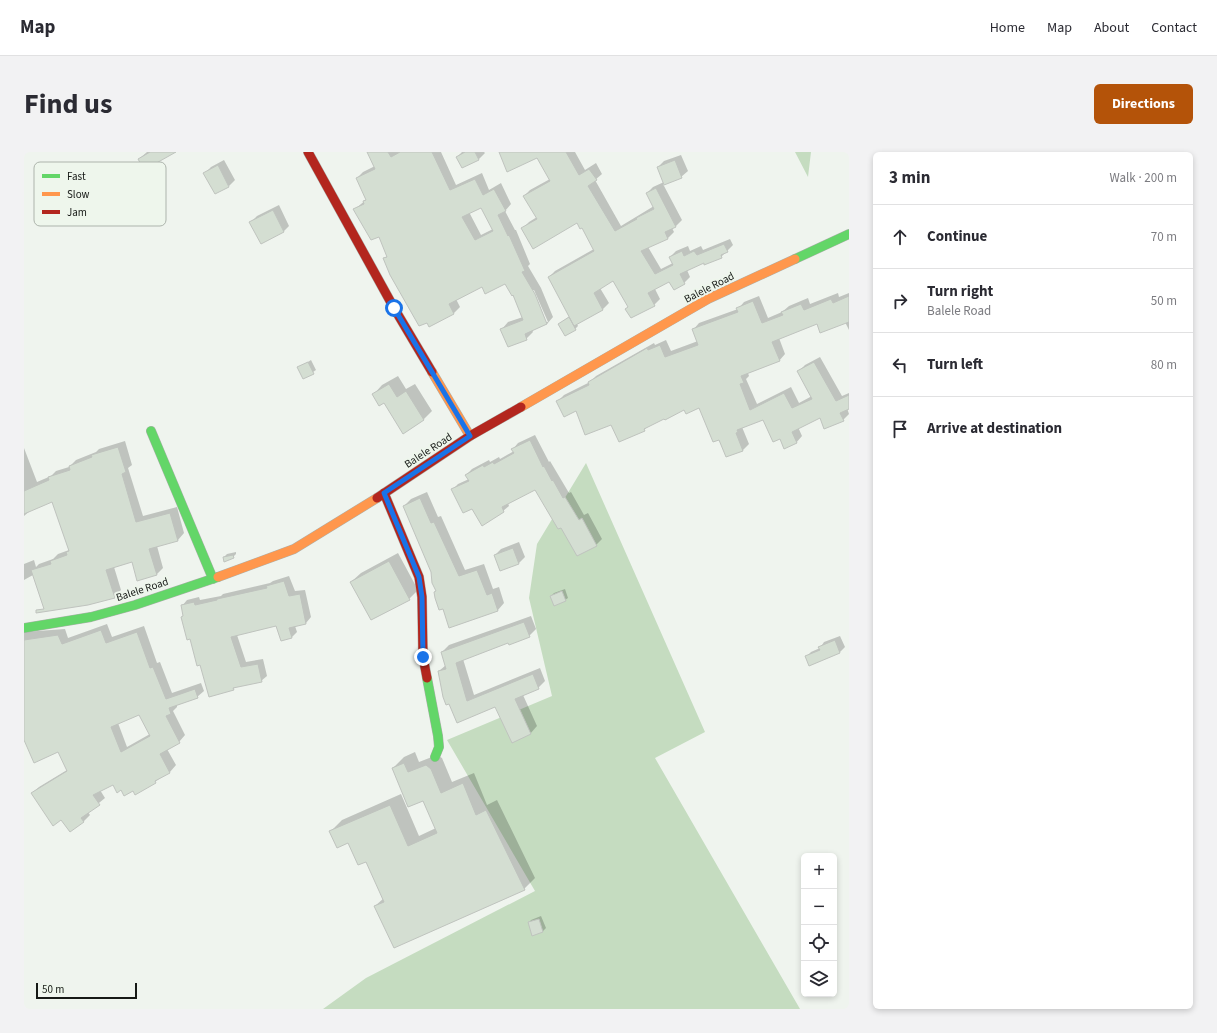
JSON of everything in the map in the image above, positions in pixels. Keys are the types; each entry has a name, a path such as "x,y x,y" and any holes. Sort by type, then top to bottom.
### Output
{"street":[{"path":"308,152 394,308 470,436"},
{"name":"Balele Road","path":"24,628 91,617 212,579 294,550 470,436 708,299 849,234"},
{"path":"151,431 212,579"},
{"path":"384,493 419,577 422,597 423,657 439,747 435,757"}],"green space":[{"path":"795,152 811,152 808,177"},
{"path":"586,463 705,732 655,758 800,1009 323,1009 366,978 535,891 447,740 552,696 529,598 537,544"}],"building":[{"path":"150,152 176,152 158,162 140,162 138,159"},
{"path":"367,152 388,152 391,157 400,152 432,152 450,190 475,179 483,195 494,189 506,211 498,215 508,236 509,235 525,271 522,272 535,294 547,324 525,334 527,340 508,347 500,329 523,320 513,295 512,296 505,284 485,294 482,287 449,304 454,314 429,327 427,323 419,326 390,275 383,258 387,257 379,237 371,240 353,209 364,204 363,201 366,200 356,178 375,169","holes":["481,208 493,231 475,240 462,217"]},
{"path":"465,152 475,152 479,160 462,168 456,157"},
{"path":"499,152 566,152 579,175 589,169 597,180 588,186 615,231 654,209 646,193 656,188 676,227 665,232 668,239 641,251 655,274 673,265 669,257 682,251 684,256 694,251 697,255 724,244 728,252 721,255 722,258 704,265 704,263 680,274 685,284 674,290 669,282 648,293 655,306 631,318 625,309 628,307 613,281 594,293 603,310 574,326 548,277 594,251 582,228 580,229 577,223 533,249 521,228 537,219 523,196 550,181 537,158 507,172"},
{"path":"675,160 682,178 664,185 657,167"},
{"path":"218,165 229,187 215,194 203,173"},
{"path":"273,210 284,232 261,244 249,222"},
{"path":"849,296 849,322 820,333 817,324 772,342 780,361 741,376 744,383 740,384 750,410 784,393 792,408 812,399 797,371 814,362 836,401 849,395 849,409 840,413 844,421 824,429 820,418 792,432 797,443 784,449 780,439 773,442 763,420 737,430 738,432 736,433 743,451 726,457 719,440 713,442 699,408 686,414 684,410 644,429 645,431 619,442 611,425 585,435 576,411 564,417 556,401 589,385 588,382 647,348 648,350 660,345 665,357 698,345 692,329 738,312 736,308 753,301 762,323 783,315 781,312 801,304 804,310 831,299 833,303"},
{"path":"569,317 576,330 565,336 558,324"},
{"path":"308,362 314,374 303,379 297,367"},
{"path":"389,384 397,397 406,391 424,420 403,434 384,403 379,406 372,394"},
{"path":"530,440 543,467 544,466 563,498 565,497 579,520 582,518 597,546 577,556 561,528 558,529 535,490 502,507 504,512 482,526 472,509 463,513 451,489 469,481 465,475 483,465 484,467 493,462 494,464 514,453 511,449"},
{"path":"118,447 126,472 122,474 136,522 170,513 178,541 149,549 157,575 137,581 132,562 106,570 115,598 88,605 36,613 36,610 44,609 31,570 51,564 50,561 67,555 66,552 69,551 52,502 24,514 24,491 49,480 48,477 70,470 69,466 92,457 91,455"},
{"path":"420,498 431,523 434,522 459,576 477,570 487,595 492,593 498,611 449,628 443,609 439,610 435,598 434,592 436,591 432,583 431,572 403,506"},
{"path":"513,548 519,564 500,571 494,555"},
{"path":"233,555 234,558 224,562 223,557"},
{"path":"389,561 410,600 371,620 350,582"},
{"path":"284,581 289,596 300,594 306,624 289,628 292,638 281,641 276,626 231,637 241,667 258,664 262,682 233,688 234,690 209,697 200,665 197,666 190,639 187,640 181,617 183,616 181,605 194,602 195,605 217,600 267,588 266,586"},
{"path":"562,591 566,601 554,606 550,596"},
{"path":"524,622 530,637 509,645 508,643 456,663 467,701 533,674 539,689 515,699 531,734 512,743 495,707 457,723 449,704 446,705 443,697 438,671 446,669 441,652"},
{"path":"101,630 106,643 137,632 150,668 153,667 166,699 195,689 198,698 169,708 171,714 166,716 180,743 160,754 170,773 155,781 156,783 135,795 133,791 124,796 121,790 117,793 113,785 93,795 100,805 81,818 84,822 70,832 61,820 53,826 31,793 67,771 58,752 34,763 24,740 24,640 58,635 62,644","holes":["139,715 150,736 121,752 111,727"]},
{"path":"835,640 840,653 809,666 805,656 820,650 818,647"},
{"path":"404,763 408,772 426,765 431,769 441,793 463,783 476,815 486,810 525,890 394,948 374,906 384,902 366,862 358,865 348,843 337,848 329,831 390,805 408,846 437,833 423,801 408,807 392,768"},
{"path":"539,919 543,932 532,936 528,922"}],"traffic: fast":[{"path":"795,259 849,234"},
{"path":"151,431 213,579"},
{"path":"24,628 91,617 135,605 218,577"},
{"path":"427,678 438,736 439,747 435,757"}],"traffic: slow":[{"path":"521,407 708,299 795,259"},
{"path":"432,372 470,436"},
{"path":"218,577 294,549 377,498"}],"traffic: jam":[{"path":"308,152 394,308 432,372"},
{"path":"377,498 470,436 521,407"},
{"path":"384,493 419,577 422,597 423,657 427,678"}],"route":[{"path":"394,308 470,436 384,493 419,577 422,597 423,657"}]}
